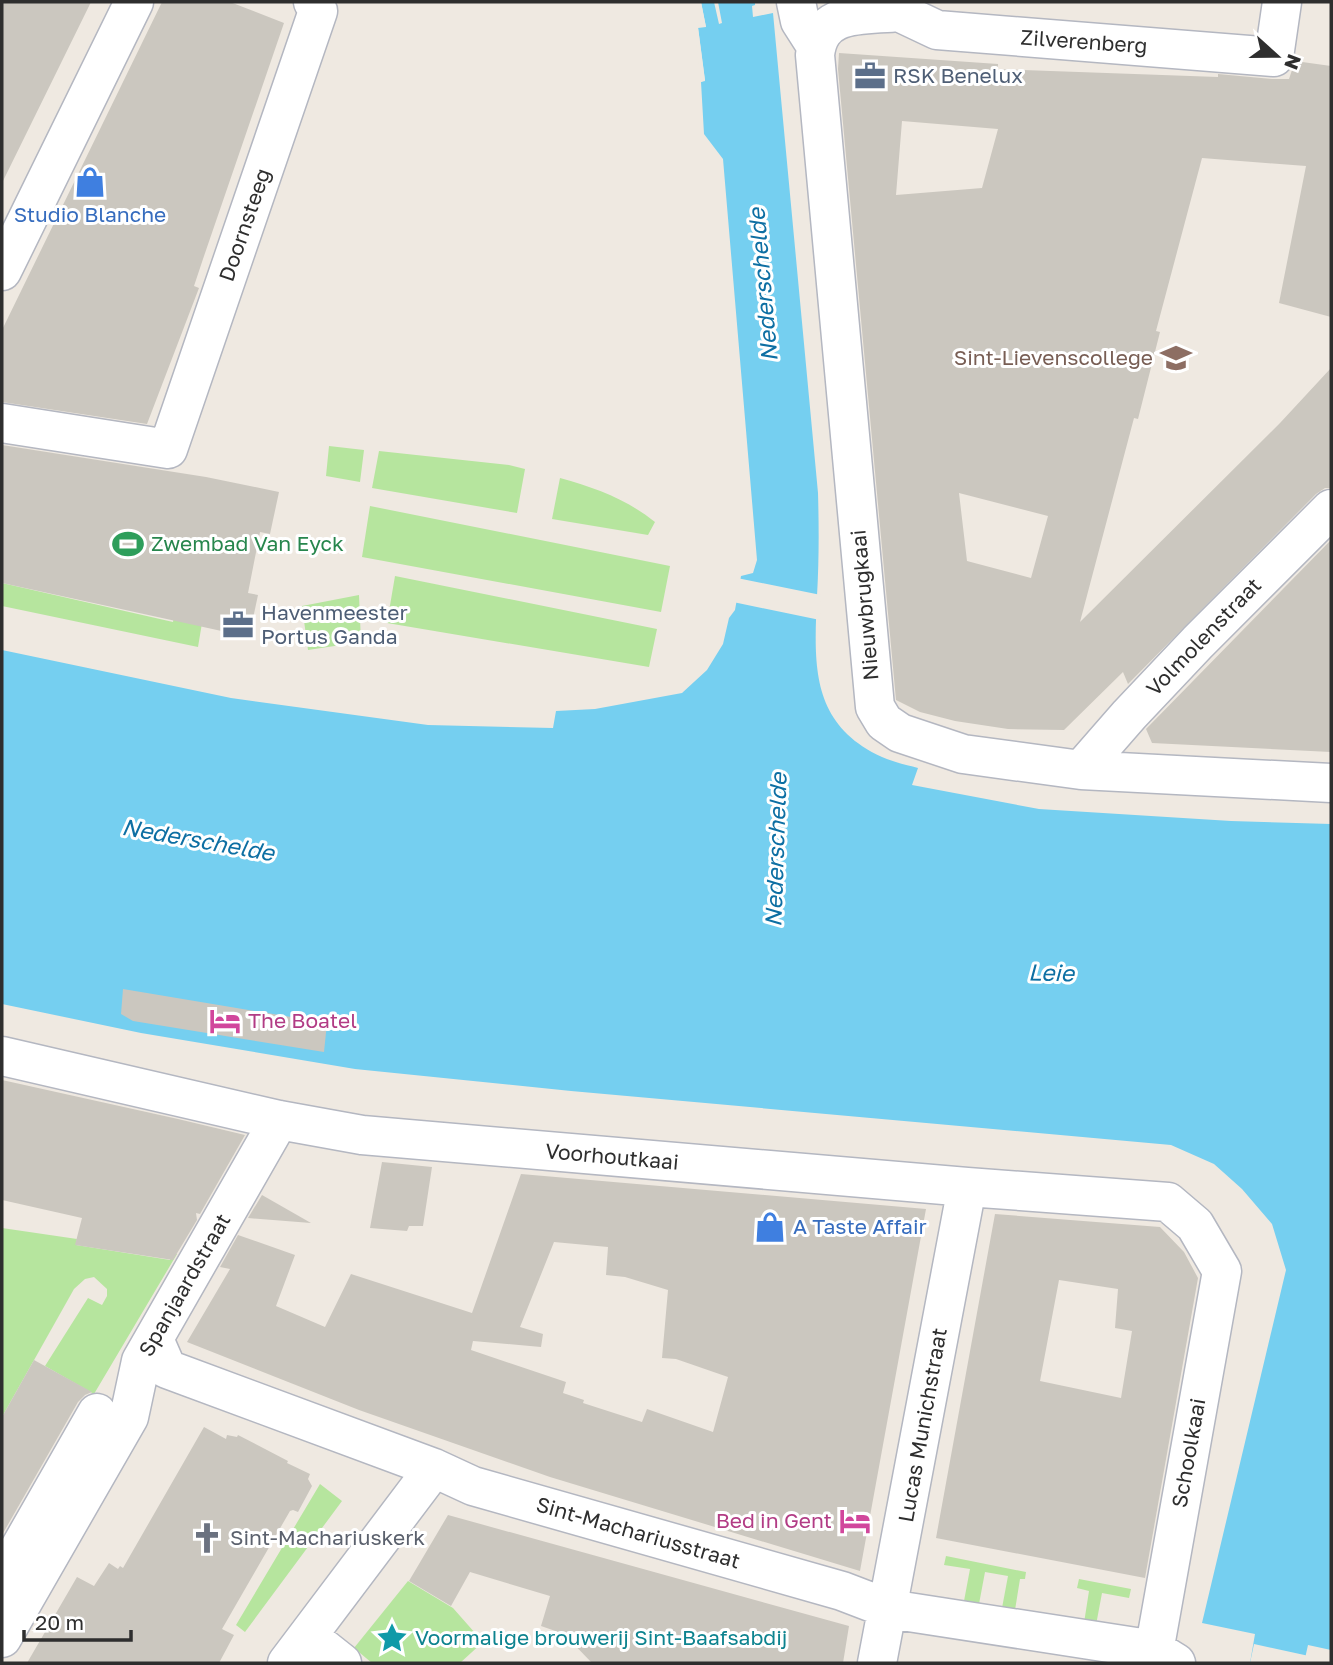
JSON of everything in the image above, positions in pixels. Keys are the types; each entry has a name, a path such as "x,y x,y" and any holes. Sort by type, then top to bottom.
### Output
{"street":[{"path":"2,271 134,2"},
{"name":"Doornsteeg","path":"2,423 168,449 318,11 313,2"},
{"path":"796,2 800,21 818,39 834,19 900,7"},
{"name":"Zilverenberg","path":"900,7 937,30 1274,57 1282,2"},
{"name":"Nieuwbrugkaai","path":"818,39 817,83 875,707 884,722 900,733 949,752 1081,770 1331,783"},
{"name":"Volmolenstraat","path":"1081,770 1198,642 1331,509"},
{"name":"Voorhoutkaai","path":"2,1056 279,1120 362,1135 1168,1202 1195,1225 1208,1247"},
{"name":"Spanjaardstraat","path":"2,1638 130,1417 147,1350 279,1120"},
{"name":"Lucas Munichstraat","path":"877,1663 967,1187"},
{"name":"Schoolkaai","path":"1161,1659 1222,1271 1208,1247"},
{"path":"2,1579 100,1408 147,1350"},
{"name":"Sint-Machariusstraat","path":"147,1350 167,1369 434,1468 473,1486 861,1597 888,1609 1161,1659"},
{"path":"342,1663 297,1650 434,1468"}],"green space":[{"path":"329,446 364,450 360,482 326,476"},
{"path":"379,451 525,469 517,513 372,488"},
{"path":"560,478 610,495 644,514 655,522 648,535 552,519"},
{"path":"370,506 670,566 661,612 362,557"},
{"path":"395,576 657,629 649,667 387,623"},
{"path":"2,583 173,622 174,616 202,623 198,647 2,606"},
{"path":"359,595 361,642 308,650 302,606"},
{"path":"2,1228 77,1239 76,1245 170,1260 172,1253 177,1254 94,1394 45,1366 88,1298 102,1305 107,1296 107,1289 94,1277 85,1279 74,1289 2,1417"},
{"path":"320,1484 342,1501 245,1632 236,1625"},
{"path":"946,1556 1026,1572 1025,1579 1020,1579 1015,1610 1002,1608 1008,1576 985,1572 979,1604 964,1601 970,1569 944,1565"},
{"path":"1079,1579 1131,1589 1129,1598 1102,1593 1096,1625 1084,1623 1089,1591 1077,1588"},
{"path":"408,1581 453,1608 483,1642 460,1663 372,1663 354,1648"}],"water":[{"path":"701,2 714,2 719,24 722,23 718,2 755,2 752,6 753,17 773,13 818,493 817,668 821,690 841,727 858,743 882,757 918,768 912,785 1039,809 1231,821 1331,824 1331,1650 1308,1645 1304,1663 1250,1663 1255,1634 1202,1623 1286,1270 1272,1224 1242,1189 1214,1164 1171,1145 355,1069 141,1033 2,1004 2,650 231,698 428,725 553,728 556,711 595,709 682,693 707,670 723,644 729,618 735,610 741,576 753,573 757,560 723,159 704,134 701,82 705,80 698,27 706,27"}],"pier":[{"path":"697,2 701,2 706,27 698,28 705,81 701,82 694,27 696,24 702,24"},
{"path":"737,578 821,595 820,620 733,602"},
{"path":"1254,1644 1309,1656 1308,1663 1250,1663"}],"building":[{"path":"2,2 91,2 2,183"},
{"path":"162,2 230,2 284,23 194,286 199,288 147,424 2,402 2,330"},
{"path":"839,53 998,64 998,69 1218,77 1218,74 1272,79 1289,79 1295,61 1331,66 1331,317 1279,303 1306,166 1202,158 1156,331 1160,332 1138,419 1134,418 1080,622 1280,423 1331,368 1331,488 1325,488 1316,494 1128,684 1123,672 1064,730 1008,729 955,721 920,712 896,700 838,69","holes":["902,121 998,129 982,188 896,195","959,493 1048,516 1031,578 967,561"]},
{"name":"Zwembad Van Eyck","path":"2,445 206,477 279,492 270,534 260,532 248,593 258,595 249,637 2,583"},
{"path":"1331,540 1331,752 1152,743 1146,729"},
{"name":"The Boatel","path":"123,989 327,1023 324,1052 133,1021 121,1014"},
{"path":"2,1080 245,1135 200,1214 196,1213 197,1220 173,1260 75,1245 82,1218 2,1200"},
{"path":"382,1162 432,1167 423,1226 409,1226 407,1231 370,1228"},
{"path":"521,1174 926,1209 860,1571 550,1477 359,1410 187,1342 230,1269 220,1267 238,1235 295,1255 276,1306 325,1327 351,1274 472,1313","holes":["554,1242 608,1247 606,1275 625,1277 668,1290 662,1358 676,1359 728,1377 713,1432 647,1409 642,1422 583,1403 584,1400 563,1393 566,1382 471,1350 473,1341 541,1347 543,1334 520,1327"]},
{"path":"262,1195 311,1223 248,1218"},
{"path":"995,1214 1160,1227 1184,1252 1198,1278 1145,1578 936,1538","holes":["1059,1280 1118,1289 1115,1328 1132,1331 1121,1398 1040,1381"]},
{"path":"34,1360 92,1392 78,1402 2,1535 2,1417"},
{"name":"Sint-Machariuskerk","path":"204,1427 226,1439 227,1435 238,1435 288,1461 287,1463 310,1474 308,1479 312,1486 298,1512 290,1511 222,1629 234,1635 219,1663 27,1663 77,1577 94,1586 109,1563 118,1569 120,1566 123,1568"},
{"path":"448,1515 849,1626 843,1663 592,1663 564,1634 541,1626 550,1596 470,1572 451,1606 409,1581"}],"place":[{"name":"RSK Benelux","path":"870,76"},
{"name":"Studio Blanche","path":"90,182"},
{"name":"Sint-Lievenscollege","path":"1176,358"},
{"name":"Zwembad Van Eyck","path":"128,544"},
{"name":"Havenmeester Portus Ganda","path":"238,625"},
{"name":"The Boatel","path":"225,1021"},
{"name":"A Taste Affair","path":"770,1227"},
{"name":"Bed in Gent","path":"855,1521"},
{"name":"Sint-Machariuskerk","path":"207,1538"},
{"name":"Voormalige brouwerij Sint-Baafsabdij","path":"392,1638"}],"water label":[{"name":"Nederschelde","path":"763,285"},
{"name":"Nederschelde","path":"198,840"},
{"name":"Nederschelde","path":"776,850"},
{"name":"Leie","path":"1051,973"}]}
